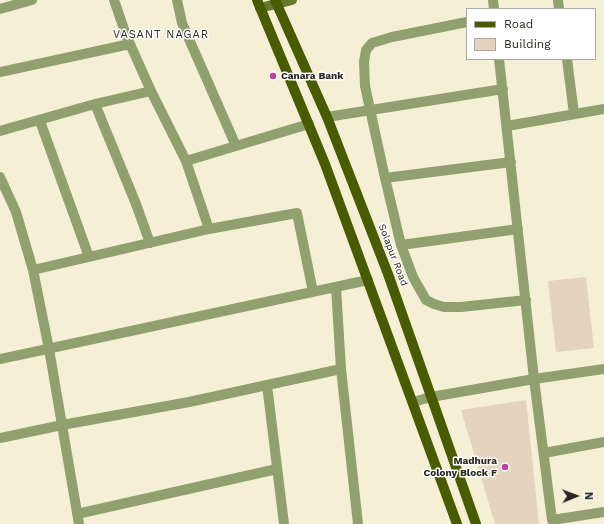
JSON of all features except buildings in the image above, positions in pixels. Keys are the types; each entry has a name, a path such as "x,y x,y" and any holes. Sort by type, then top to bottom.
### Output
{"main road":[{"name":"Solapur Road","path":"276,2 327,117 388,274 476,524"},
{"path":"258,4 325,164 457,524"}],"street":[{"path":"0,9 32,0"},
{"path":"114,0 130,44 151,91 186,161 209,229"},
{"path":"176,0 182,23 236,146"},
{"path":"258,4 292,0"},
{"path":"466,22 392,37 372,43 366,50 364,62 365,86 401,245 413,277 420,292 426,300 444,307 461,307 526,300"},
{"path":"0,72 130,44"},
{"path":"500,60 534,379 552,520 604,512"},
{"path":"567,60 574,114"},
{"path":"327,117 503,89"},
{"path":"0,131 40,121 95,104 151,91"},
{"path":"95,104 136,204 150,243"},
{"path":"507,126 604,109"},
{"path":"40,121 89,257"},
{"path":"186,161 309,124"},
{"path":"385,178 511,162"},
{"path":"0,177 16,212 33,270 49,349 78,519 277,469"},
{"path":"33,270 209,229 297,213 313,292"},
{"path":"401,245 518,229"},
{"path":"0,359 368,280"},
{"path":"336,287 341,369 358,524"},
{"path":"413,402 431,397 604,368"},
{"path":"0,438 189,402 341,369"},
{"path":"267,385 284,524"},
{"path":"544,452 604,442"}],"place":[{"name":"Canara Bank","path":"273,76"},
{"name":"Madhura Colony Block F","path":"505,467"}],"district":[{"name":"VASANT NAGAR","path":"161,35"}]}
